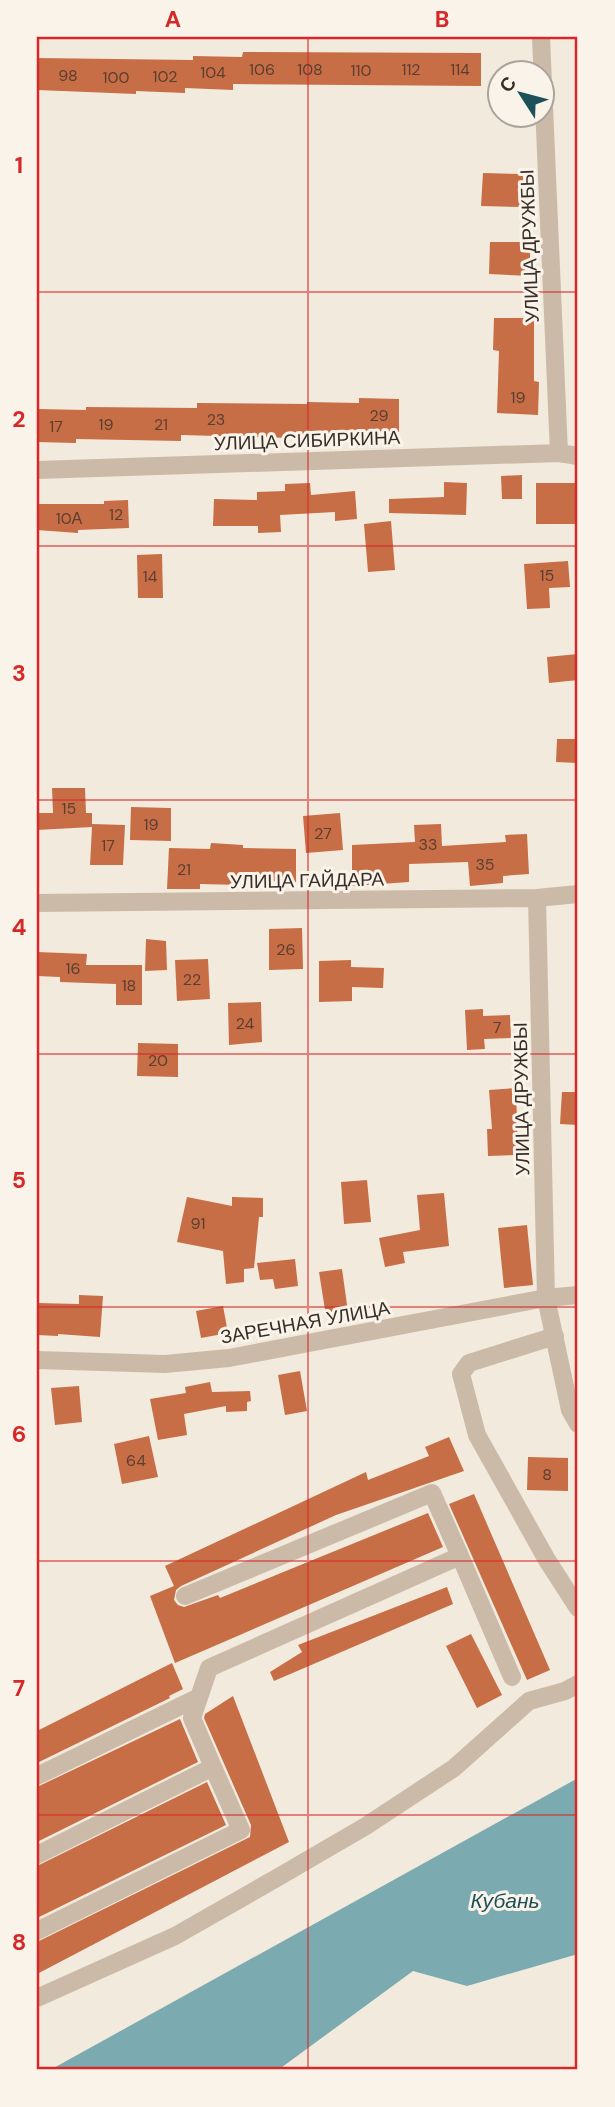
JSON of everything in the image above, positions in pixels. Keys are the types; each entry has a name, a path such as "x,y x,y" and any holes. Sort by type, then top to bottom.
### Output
{"street":[{"name":"УЛИЦА ДРУЖБЫ","path":"541,37 559,453"},
{"name":"УЛИЦА СИБИРКИНА","path":"37,470 559,453 578,456"},
{"name":"УЛИЦА ГАЙДАРА","path":"37,903 537,898 578,894"},
{"name":"УЛИЦА ДРУЖБЫ","path":"537,898 546,1298 570,1410 578,1424"},
{"name":"ЗАРЕЧНАЯ УЛИЦА","path":"37,1360 165,1364 229,1357 546,1298 578,1295"},
{"path":"555,1336 469,1363 461,1374 477,1434 547,1560 578,1608"},
{"path":"185,1596 432,1493 512,1677"},
{"path":"37,1931 241,1830 192,1718 209,1668 460,1556"},
{"path":"37,1998 175,1936 366,1826 454,1768 529,1702 578,1684"},
{"path":"37,1776 199,1697"},
{"path":"37,1856 213,1767"}],"water":[{"name":"Кубань","path":"578,1778 578,1954 467,1986 413,1971 278,2070 50,2070"}],"building":[{"path":"243,52 481,53 481,86 233,84 233,90 185,88 185,93 136,91 136,94 37,90 37,58 193,60 193,56 242,57"},
{"path":"483,173 523,174 523,207 481,206"},
{"path":"490,242 530,242 530,276 489,274"},
{"path":"494,318 534,318 534,381 539,382 538,415 497,413 499,351 493,350"},
{"path":"359,398 399,399 399,432 347,430 347,436 291,434 291,438 181,435 181,441 76,439 76,443 37,442 37,409 197,408 197,403 359,403"},
{"path":"522,475 522,499 502,499 501,476"},
{"path":"444,482 467,483 466,515 389,513 389,499 444,497"},
{"path":"310,483 311,495 355,491 357,519 335,521 335,512 280,515 281,532 258,533 258,526 213,526 214,499 257,500 257,492 285,491 285,484"},
{"path":"536,483 578,483 578,524 536,524"},
{"path":"128,500 129,528 78,530 78,533 37,530 37,504 104,504 104,501"},
{"path":"391,521 395,570 368,572 364,524"},
{"path":"162,554 163,598 138,598 137,555"},
{"path":"568,561 570,587 549,588 550,608 527,609 524,564"},
{"path":"578,654 578,680 549,683 547,657"},
{"path":"557,739 578,739 578,763 556,762"},
{"path":"52,788 85,788 86,813 92,813 92,824 125,825 123,865 90,865 92,827 37,830 37,813 53,813"},
{"path":"131,807 171,808 171,841 130,840"},
{"path":"340,813 343,850 306,853 303,816"},
{"path":"441,824 442,846 506,842 505,835 527,834 529,874 503,876 503,883 470,886 468,862 409,864 409,882 352,886 352,845 415,842 414,825"},
{"path":"211,843 243,845 243,848 296,849 296,882 241,880 241,885 200,884 200,889 167,889 169,848 210,849"},
{"path":"302,928 303,969 269,970 269,929"},
{"path":"146,939 166,941 167,970 145,971"},
{"path":"37,952 87,954 86,965 142,965 142,1005 116,1005 116,984 60,982 60,977 37,976"},
{"path":"208,959 210,999 177,1001 175,960"},
{"path":"351,960 351,967 384,968 383,988 352,987 352,1001 319,1002 319,961"},
{"path":"261,1002 262,1042 229,1045 228,1003"},
{"path":"483,1009 483,1016 510,1015 511,1038 484,1039 485,1049 467,1050 465,1010"},
{"path":"138,1043 178,1044 178,1077 137,1076"},
{"path":"516,1088 518,1155 488,1156 487,1129 492,1129 489,1090"},
{"path":"562,1092 578,1092 578,1125 560,1124"},
{"path":"367,1180 371,1222 344,1224 341,1182"},
{"path":"444,1193 449,1246 403,1252 405,1263 385,1267 379,1238 420,1230 417,1195"},
{"path":"187,1197 232,1206 232,1197 263,1198 263,1217 259,1217 254,1268 244,1269 244,1282 226,1284 223,1251 177,1242"},
{"path":"527,1225 533,1285 504,1288 498,1228"},
{"path":"295,1259 298,1286 275,1289 273,1279 260,1280 257,1263"},
{"path":"342,1269 348,1312 326,1316 319,1272"},
{"path":"79,1295 103,1296 100,1337 37,1335 37,1303 79,1304"},
{"path":"223,1306 228,1333 201,1338 196,1311"},
{"path":"300,1371 307,1411 285,1415 278,1375"},
{"path":"210,1382 212,1392 250,1391 251,1401 247,1402 247,1411 226,1412 226,1406 184,1414 187,1435 158,1440 150,1399 186,1393 185,1387"},
{"path":"79,1386 82,1422 55,1425 51,1388"},
{"path":"149,1436 158,1477 122,1484 114,1444"},
{"path":"449,1437 464,1471 336,1515 181,1586 176,1590 174,1600 184,1607 218,1595 220,1598 428,1513 443,1547 175,1663 150,1596 174,1586 165,1566 366,1472 368,1480 429,1456 425,1447"},
{"path":"528,1457 568,1458 568,1491 527,1490"},
{"path":"474,1494 550,1670 527,1680 449,1504"},
{"path":"447,1587 453,1604 274,1681 270,1672 302,1652 298,1645"},
{"path":"471,1634 502,1695 477,1708 446,1646"},
{"path":"172,1663 183,1689 169,1696 170,1698 37,1763 37,1731"},
{"path":"233,1696 289,1842 37,1974 37,1942 250,1837 251,1825 204,1718 205,1714"},
{"path":"180,1719 198,1762 37,1842 37,1787"},
{"path":"207,1782 226,1825 37,1918 37,1866"}]}
